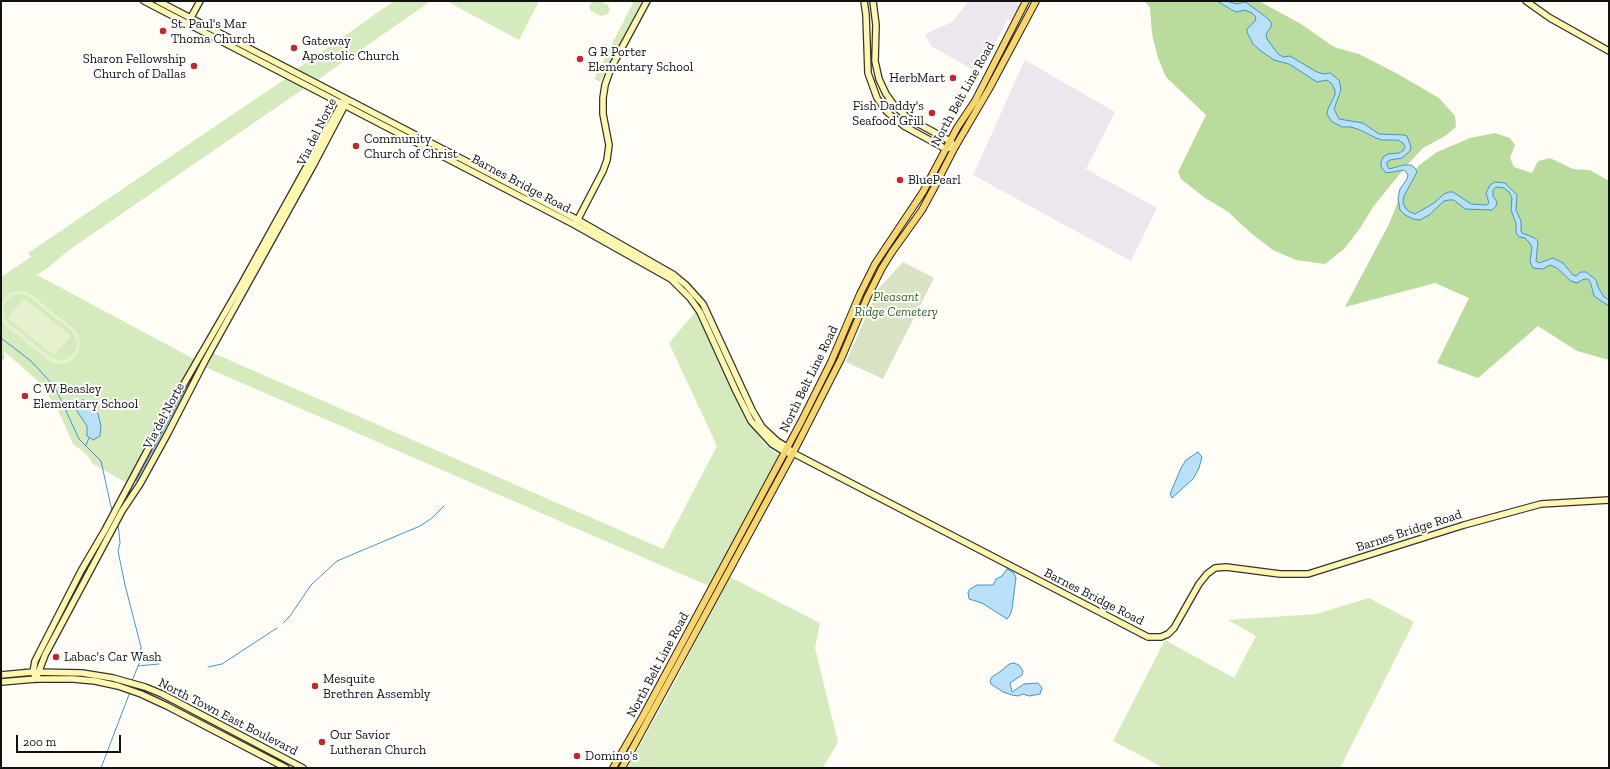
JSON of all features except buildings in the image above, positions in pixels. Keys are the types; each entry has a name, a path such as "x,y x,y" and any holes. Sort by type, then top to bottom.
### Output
{"main road":[{"name":"North Belt Line Road","path":"613,768 631,738 786,450 825,373 875,264 923,192 950,141 971,106 1026,1"},
{"name":"North Belt Line Road","path":"622,768 700,627 793,453 832,376 882,268 922,210 1036,1"},
{"path":"1019,14 1026,18"},
{"path":"971,106 977,110"},
{"path":"875,264 882,268"},
{"path":"825,373 832,376"},
{"path":"692,623 700,627"},
{"path":"631,738 637,742"}],"street":[{"name":"Barnes Bridge Road","path":"144,1 190,20"},
{"name":"Barnes Bridge Road","path":"158,1 190,20 344,102 576,222 671,279 690,298 707,319 751,421 768,440 1148,637 1160,637 1168,634 1174,628 1199,584 1207,574 1215,568 1226,567 1280,574 1308,574 1464,525 1541,504 1609,500"},
{"path":"190,20 200,1"},
{"path":"576,222 603,171 607,160 609,146 603,114 605,85 611,68 647,1"},
{"path":"864,1 866,15 868,73 877,98 887,112 899,123 946,149 955,147 950,141 908,118 894,105 886,94 879,79 875,61 876,24 873,1"},
{"path":"1526,1 1550,18 1609,51"},
{"name":"Via del Norte","path":"36,679 35,661 57,615 110,522 170,408 344,102"},
{"name":"Via del Norte","path":"36,672 122,511 140,484 165,439 206,359 344,102"},
{"name":"North Town East Boulevard","path":"1,675 36,672 94,678 145,687 162,694 303,768"},
{"name":"North Town East Boulevard","path":"1,682 36,679 94,678"},
{"name":"North Town East Boulevard","path":"119,683 286,768"}],"shaded area":[{"path":"969,1 1014,1 1021,6 1013,21 1008,19 979,73 931,46 925,34 952,22"},
{"path":"1025,60 1115,112 1086,169 1157,208 1131,261 973,175"}],"green space":[{"path":"394,1 431,1 316,81 296,70"},
{"path":"446,1 539,1 519,40"},
{"path":"593,1 599,1 607,4 610,9 608,14 601,16 591,11 589,6"},
{"path":"634,1 642,1 600,82 594,79"},
{"path":"1145,1 1259,1 1301,24 1334,47 1359,54 1439,98 1455,116 1456,127 1445,136 1423,148 1407,165 1373,207 1361,227 1344,249 1325,264 1296,260 1273,250 1252,234 1227,211 1205,198 1181,179 1178,172 1206,115 1166,77 1158,58 1152,34 1150,8"},
{"path":"288,77 306,87 69,250 37,275 196,360 177,390 128,480 125,482 93,464 86,454 73,444 57,408 41,384 4,351 5,358 1,362 1,277 31,257 28,253"},
{"path":"1495,133 1510,138 1515,145 1510,158 1514,167 1532,173 1538,161 1550,158 1573,169 1590,170 1609,181 1609,360 1577,351 1538,326 1478,378 1437,363 1469,298 1435,283 1345,307 1389,224 1401,194 1418,166 1437,152 1470,138"},
{"name":"Pleasant Ridge Cemetery","path":"903,262 934,278 883,379 846,362 878,289"},
{"path":"24,291 32,295 74,329 79,336 80,341 79,350 76,356 69,362 62,364 54,363 48,360 6,326 1,318 1,303 10,293","holes":["23,294 72,331 77,343 76,349 67,359 61,360 51,357 6,321 3,311 4,305 11,296"]},
{"path":"24,298 71,336 54,356 8,318"},
{"path":"696,311 752,426 764,443 779,456 709,586 205,367 211,354 213,353 663,549 717,446 669,343"},
{"path":"730,577 820,623 815,648 838,742 823,768 627,768 664,702"},
{"path":"1369,598 1414,622 1340,768 1164,768 1113,741 1165,640 1234,678 1256,636 1228,620 1316,614"}],"water":[{"path":"1217,1 1226,1 1237,4 1244,2 1247,3 1271,22 1271,27 1266,34 1267,39 1278,54 1283,57 1290,56 1317,72 1324,74 1330,73 1339,80 1341,90 1334,109 1339,119 1363,123 1379,134 1407,136 1411,147 1410,151 1402,158 1387,162 1389,169 1404,165 1411,165 1417,172 1404,196 1403,203 1406,209 1415,214 1449,192 1453,192 1471,204 1486,205 1489,203 1486,193 1490,185 1495,182 1505,183 1517,195 1516,210 1521,221 1522,233 1535,238 1538,242 1536,261 1539,263 1553,258 1563,263 1573,275 1576,276 1581,272 1586,272 1596,280 1604,297 1609,300 1609,306 1594,296 1588,279 1584,279 1577,283 1571,281 1557,268 1550,265 1543,269 1533,268 1530,262 1532,247 1525,238 1519,237 1516,233 1516,223 1511,210 1512,198 1509,192 1504,188 1496,187 1493,190 1493,196 1497,202 1496,206 1492,210 1465,209 1454,200 1449,200 1444,201 1429,215 1420,220 1413,219 1405,215 1400,210 1398,198 1400,189 1408,175 1404,170 1386,173 1381,167 1383,157 1388,154 1403,151 1405,147 1403,143 1398,140 1382,140 1351,127 1342,127 1331,121 1327,114 1335,95 1335,90 1331,83 1327,80 1317,82 1289,64 1274,60 1261,51 1253,44 1247,32 1247,29 1255,21 1256,17 1252,13 1244,10 1237,12 1232,10"},
{"path":"83,400 88,402 94,408 98,414 101,426 100,436 93,440 87,436 87,426 75,408 76,402"},
{"path":"1198,452 1202,457 1199,468 1193,479 1172,498 1170,494 1181,468 1186,460"},
{"path":"1007,569 1014,573 1016,578 1012,609 1007,619 982,603 969,599 968,592 977,585 993,585 996,579 1002,576"},
{"path":"1014,663 1019,665 1023,671 1022,675 1010,683 1012,692 1024,684 1038,683 1042,688 1040,694 1029,696 1023,694 1018,696 1012,695 1003,692 991,684 990,681 992,677 1009,664"}],"waterway":[{"path":"1,338 31,361 55,387 79,439 101,461 112,511"},
{"path":"136,481 194,375"},
{"path":"86,445 89,438"},
{"path":"283,623 290,616 311,585 337,561 420,526 432,518 444,506"},
{"path":"118,523 120,543 118,551 141,647 140,661 132,681"},
{"path":"208,667 222,664 277,628"},
{"path":"138,666 159,664"},
{"path":"101,768 130,692"}],"place":[{"name":"St. Paul's Mar Thoma Church","path":"163,31"},
{"name":"Gateway Apostolic Church","path":"294,48"},
{"name":"G R Porter Elementary School","path":"580,59"},
{"name":"Sharon Fellowship Church of Dallas","path":"194,66"},
{"name":"HerbMart","path":"953,78"},
{"name":"Fish Daddy's Seafood Grill","path":"932,113"},
{"name":"Community Church of Christ","path":"356,146"},
{"name":"BluePearl","path":"900,180"},
{"name":"C W Beasley Elementary School","path":"25,396"},
{"name":"Labac's Car Wash","path":"56,657"},
{"name":"Mesquite Brethren Assembly","path":"315,686"},
{"name":"Our Savior Lutheran Church","path":"322,742"},
{"name":"Domino's","path":"577,756"}]}
